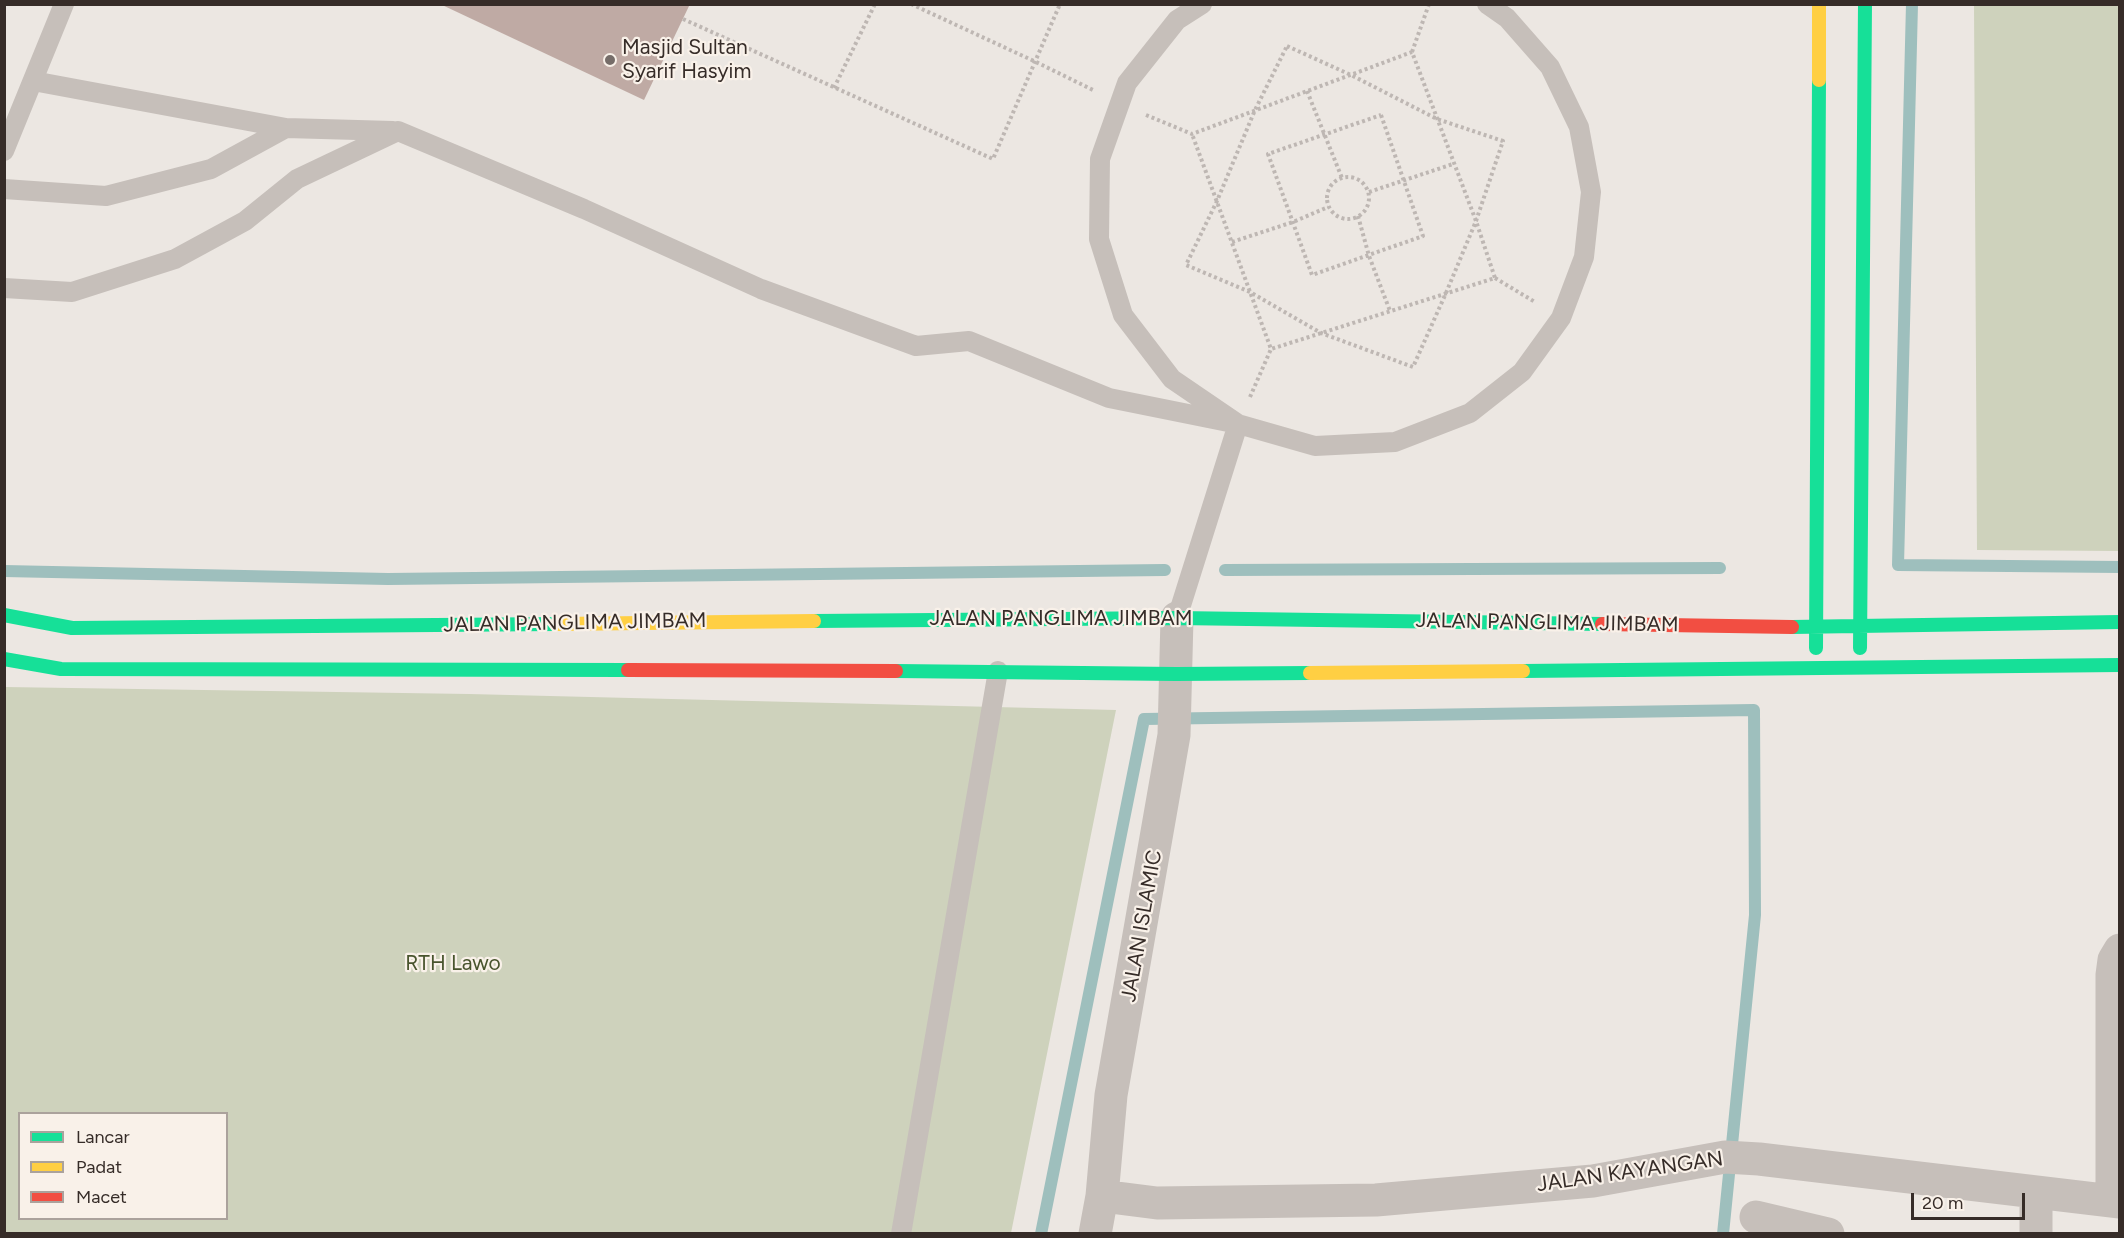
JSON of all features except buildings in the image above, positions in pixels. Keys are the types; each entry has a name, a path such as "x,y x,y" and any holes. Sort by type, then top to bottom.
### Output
{"street":[{"path":"1817,667 1819,4"},
{"path":"1861,667 1865,4"},
{"name":"JALAN PANGLIMA JIMBAM","path":"4,615 72,628 1177,618 1816,627 2120,622"},
{"name":"JALAN ISLAMIC","path":"1095,1233 1102,1196 1111,1095 1174,735 1177,618"},
{"name":"JALAN PANGLIMA JIMBAM","path":"4,659 61,669 998,671 1176,674 2120,665"},
{"path":"2116,1202 2112,975 2114,960 2120,950"},
{"name":"JALAN KAYANGAN","path":"1102,1196 1156,1203 1376,1200 1593,1181 1725,1157 1759,1159 2116,1202"},
{"path":"2036,1192 2036,1233"},
{"path":"1756,1217 1828,1233"}],"lane":[{"path":"4,151 64,4"},
{"path":"1202,4 1177,20 1127,83 1100,159 1099,238 1123,315 1172,379 1238,424"},
{"path":"33,81 286,128 398,131 584,209 761,289 916,346 969,341 1109,398 1238,424 1315,446 1395,442 1470,413 1522,372 1561,318 1584,257 1591,192 1579,127 1551,67 1507,18 1487,4"},
{"path":"4,189 106,196 212,169 286,128"},
{"path":"4,288 72,292 175,259 245,221 297,179 398,131"},
{"path":"1177,618 1238,424"},
{"path":"901,1233 998,671"}],"path":[{"path":"834,88 875,4"},
{"path":"911,4 1036,62 1119,104 1192,134 1412,52"},
{"path":"683,19 993,159 1060,4"},
{"path":"1429,4 1412,52 1476,221 1495,278 1561,318"},
{"path":"1287,46 1351,75 1437,119 1503,141 1476,221 1413,367 1321,333 1250,292 1186,265 1255,110 1287,46"},
{"path":"1306,91 1342,178"},
{"path":"1381,115 1404,180 1423,236 1312,275 1268,154 1381,115"},
{"path":"1192,134 1271,349 1238,424"},
{"path":"1368,192 1453,164"},
{"path":"1355,178 1366,185 1368,192 1368,205 1353,219 1338,217 1328,207 1327,192 1335,180 1355,178"},
{"path":"1232,242 1293,222 1328,207"},
{"path":"1358,216 1368,256 1390,311"},
{"path":"1271,349 1495,278"}],"green space":[{"path":"1974,5 2119,5 2119,551 1977,550"},
{"name":"RTH Lawo","path":"5,687 469,694 1116,710 1011,1233 5,1234"}],"waterway":[{"path":"1912,4 1898,565 2120,567"},
{"path":"1225,570 1720,568"},
{"path":"4,571 388,579 1165,570"},
{"path":"1041,1234 1144,719 1754,710 1755,915 1723,1234"}],"traffic: fast":[{"path":"1860,648 1865,4"},
{"path":"1816,648 1819,80"},
{"path":"4,615 72,628 557,624"},
{"path":"814,621 1177,618 1602,624"},
{"path":"1792,627 2120,622"},
{"path":"4,659 61,669 628,670"},
{"path":"1523,671 2120,665"},
{"path":"896,671 1310,673"}],"traffic: slow":[{"path":"1819,4 1819,80"},
{"path":"557,624 814,621"},
{"path":"1310,673 1523,671"}],"traffic: jam":[{"path":"1602,624 1792,627"},
{"path":"628,670 896,671"}],"place":[{"name":"Masjid Sultan Syarif Hasyim","path":"610,60"}]}
